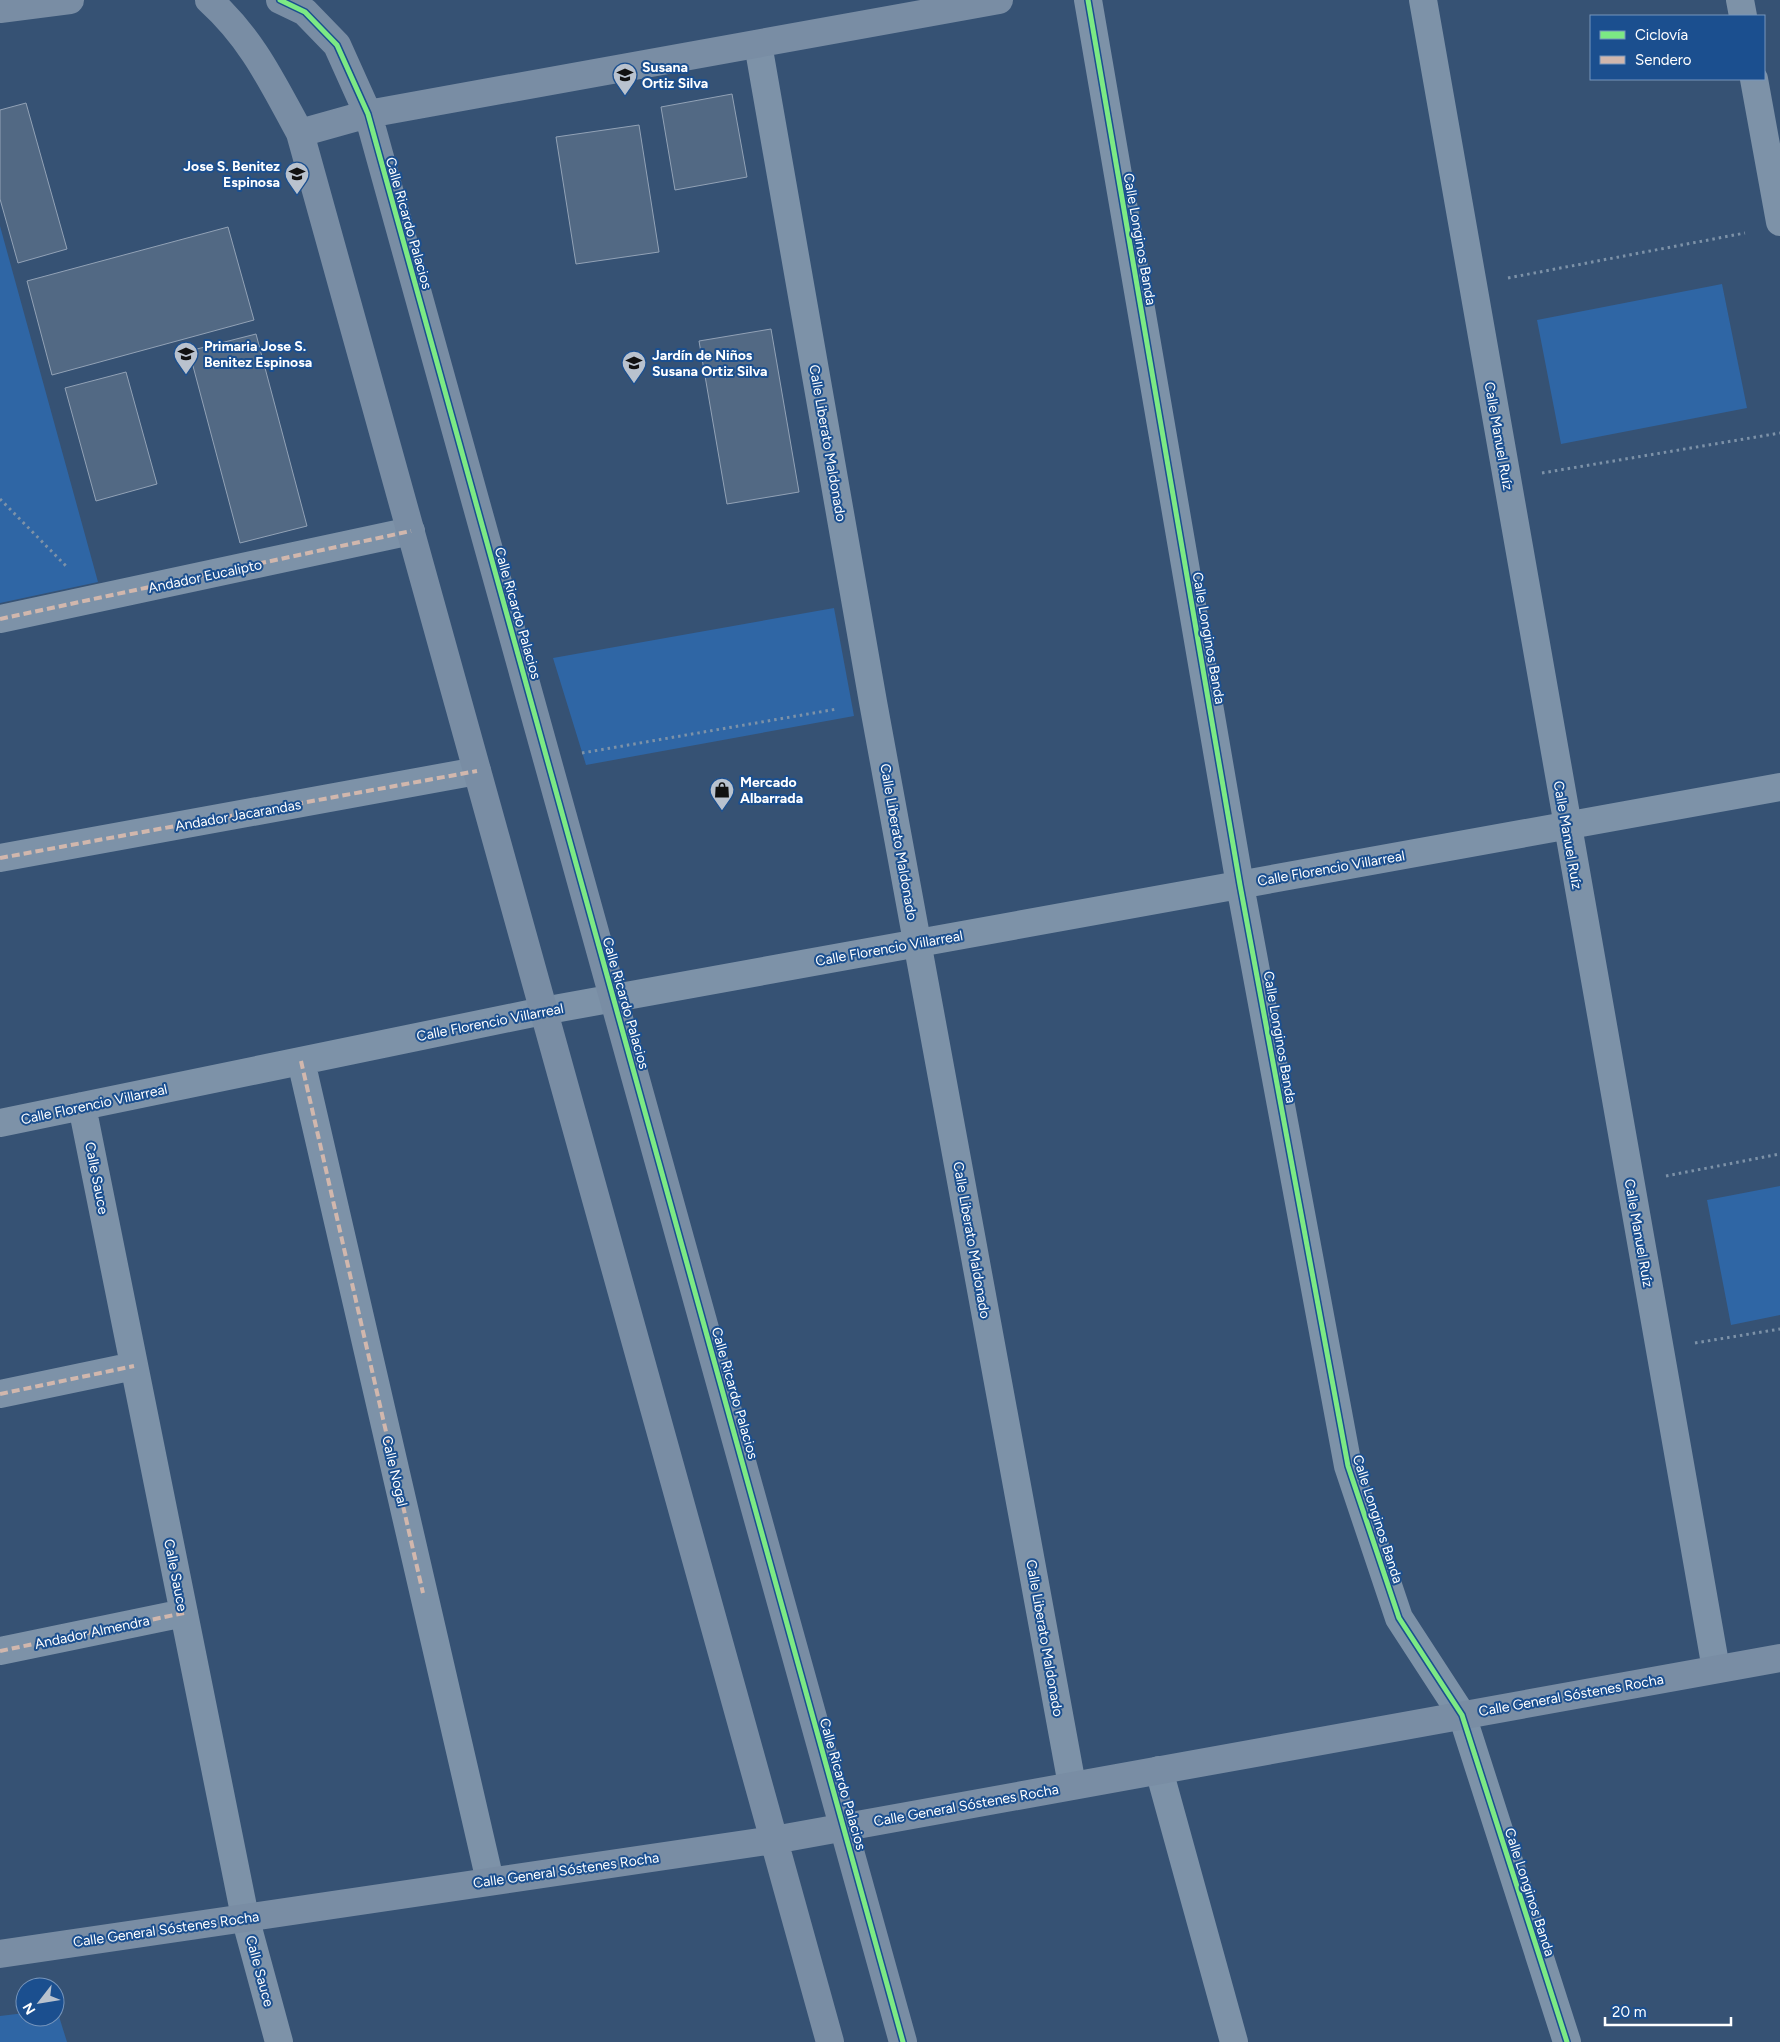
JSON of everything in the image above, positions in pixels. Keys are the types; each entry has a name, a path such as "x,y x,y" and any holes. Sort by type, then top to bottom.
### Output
{"street":[{"path":"0,9 70,0"},
{"path":"209,0 233,22 256,53 300,134 830,2042"},
{"name":"Calle Ricardo Palacios","path":"280,0 305,12 337,45 368,114 903,2042"},
{"path":"300,134 368,114 999,0"},
{"name":"Calle Longinos Banda","path":"1088,0 1240,885 1348,1466 1399,1618 1462,1715 1567,2042"},
{"name":"Calle Manuel Ruíz","path":"1423,0 1716,1669"},
{"path":"1740,0 1743,15"},
{"name":"Calle Liberato Maldonado","path":"758,44 873,702 1072,1785"},
{"path":"1754,80 1780,222"},
{"name":"Andador Eucalipto","path":"0,620 410,531"},
{"name":"Andador Jacarandas","path":"0,858 477,771"},
{"name":"Calle Florencio Villarreal","path":"0,1123 543,1011 1780,787"},
{"name":"Calle Nogal","path":"301,1061 490,1881"},
{"name":"Calle Sauce","path":"82,1106 245,1918 279,2042"},
{"path":"0,1394 134,1366"},
{"name":"Andador Almendra","path":"0,1651 184,1613"},
{"name":"Calle General Sóstenes Rocha","path":"0,1954 774,1840 1780,1658"},
{"path":"1159,1770 1234,2042"}],"path":[{"path":"1473,284 1751,232"},
{"path":"1507,479 1780,433"},
{"path":"0,499 98,598"},
{"path":"547,759 873,702"},
{"path":"1631,1182 1780,1154"},
{"path":"1660,1349 1780,1329"}],"shaded area":[{"path":"0,226 98,582 0,603"},
{"path":"1722,284 1747,408 1561,444 1537,320"},
{"path":"834,608 854,716 586,765 553,658"},
{"path":"1780,1186 1780,1315 1731,1325 1707,1200"},
{"path":"15,2014 15,2027 62,2027 67,2042 0,2042 0,2016"}],"building":[{"path":"732,94 747,177 675,190 661,107"},
{"path":"26,103 67,249 18,263 0,199 0,110"},
{"path":"639,125 659,252 576,264 556,137"},
{"path":"228,227 254,320 52,375 27,281"},
{"path":"771,329 799,492 727,504 699,341"},
{"path":"256,334 307,526 240,543 189,351"},
{"path":"126,372 157,484 96,501 65,388"}],"marked path":[{"path":"0,619 411,531"},
{"path":"0,858 477,771"},
{"path":"301,1061 423,1593"},
{"path":"0,1394 134,1366"},
{"path":"0,1651 184,1613"}],"cycle path":[{"path":"280,0 305,12 337,45 368,114 903,2042"},
{"path":"1088,0 1240,885 1348,1466 1399,1618 1462,1715 1567,2042"}],"place":[{"name":"Susana Ortiz Silva","path":"625,96"},
{"name":"Jose S. Benitez Espinosa","path":"297,195"},
{"name":"Primaria Jose S. Benitez Espinosa","path":"186,375"},
{"name":"Jardín de Niños Susana Ortiz Silva","path":"634,384"},
{"name":"Mercado Albarrada","path":"722,811"}]}
